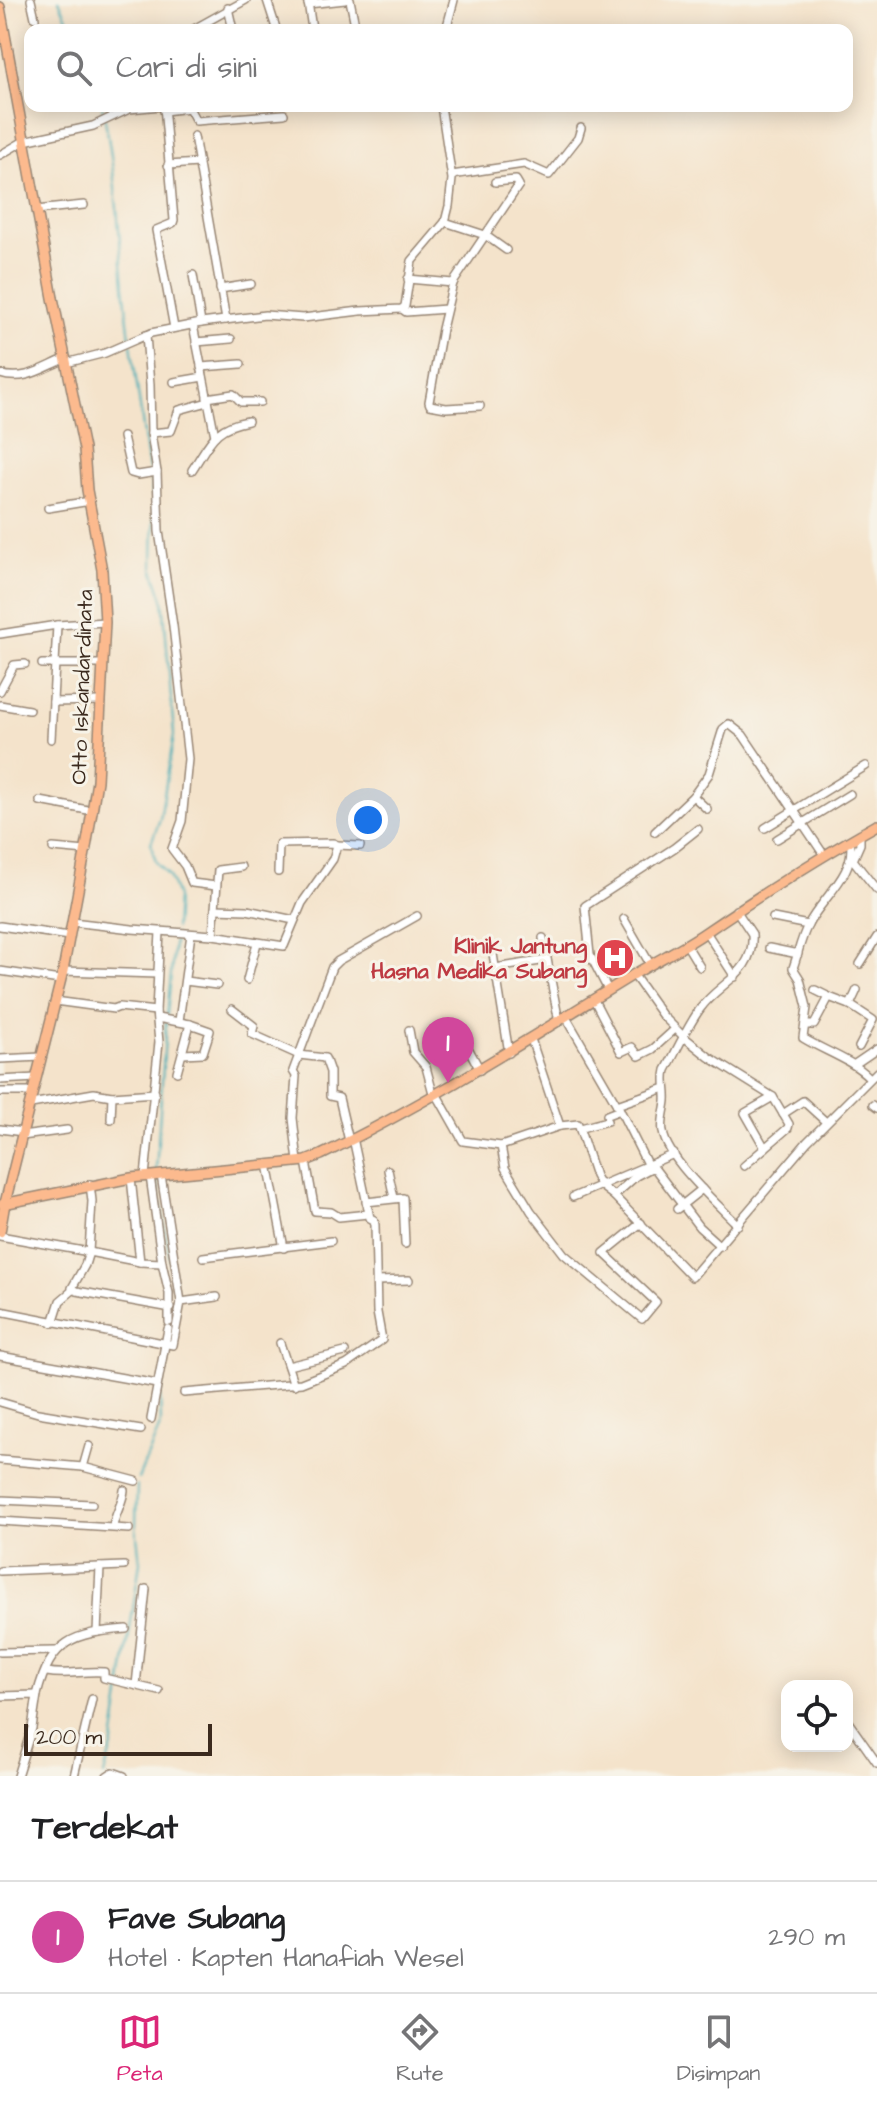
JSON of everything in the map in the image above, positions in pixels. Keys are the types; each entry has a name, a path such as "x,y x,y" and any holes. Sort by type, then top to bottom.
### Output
{"main road":[{"name":"Otto Iskandardinata","path":"0,7 36,210 84,449 102,570 105,622 93,811 61,976 31,1104 2,1204 0,1234"},
{"path":"2,1204 131,1178 302,1162 351,1140 480,1070 877,825"}],"street":[{"path":"31,0 35,18"},
{"path":"202,24 246,0"},
{"path":"267,0 275,24"},
{"path":"311,24 308,2 348,0 354,24"},
{"path":"448,24 454,0"},
{"path":"228,8 232,24"},
{"path":"0,155 24,141 108,120 123,112"},
{"path":"163,112 174,222 156,230 174,328"},
{"path":"191,112 196,121 284,114"},
{"path":"402,309 412,261 445,222 452,175 442,112"},
{"path":"452,175 524,164 549,175 578,138 581,128"},
{"path":"194,136 226,320"},
{"path":"168,165 199,163"},
{"path":"480,406 446,408 429,404 453,283 518,189 516,180 495,182"},
{"path":"36,210 84,205"},
{"path":"445,222 485,235 506,250"},
{"path":"193,275 196,342 215,436"},
{"path":"408,279 453,283"},
{"path":"220,289 251,284"},
{"path":"0,374 9,377 35,374 66,361 105,353 144,336 197,324 265,315 303,318 402,309 406,312 446,309"},
{"path":"144,336 160,544 188,759 183,816 175,854 185,866 193,884 216,886"},
{"path":"196,342 231,339"},
{"path":"201,367 241,364"},
{"path":"174,382 203,377"},
{"path":"151,433 171,431 179,410 208,400 233,394 241,402 260,402"},
{"path":"192,470 215,436 227,425 248,421"},
{"path":"123,437 131,473 154,472"},
{"path":"48,508 90,501"},
{"path":"0,634 57,625 105,622"},
{"path":"51,739 57,625"},
{"path":"0,691 14,665 25,664"},
{"path":"42,664 103,664"},
{"path":"53,702 100,701"},
{"path":"0,705 29,710"},
{"path":"655,832 693,796 711,770 723,729 731,724 743,735 824,855"},
{"path":"765,828 866,766"},
{"path":"777,839 850,794"},
{"path":"693,796 707,809"},
{"path":"40,801 93,811"},
{"path":"608,990 590,955 585,906 698,829"},
{"path":"855,838 860,844 853,860 877,890"},
{"path":"855,838 847,868 808,925 793,968 800,979 807,1007 803,1038 855,1064 870,1078"},
{"path":"278,872 279,844 360,846"},
{"path":"72,922 213,935 284,946 294,920 333,859 337,845"},
{"path":"53,848 86,851"},
{"path":"213,935 219,869 241,867"},
{"path":"215,909 258,912 294,920"},
{"path":"736,910 753,939 744,969 701,1008 665,1073 667,1096 663,1133 682,1166 738,1225"},
{"path":"368,1214 339,1217 331,1212 316,1212 293,1118 296,1076 293,1071 333,965 417,916"},
{"path":"773,918 808,925"},
{"path":"624,919 650,964"},
{"path":"0,926 69,936"},
{"path":"162,932 157,974 166,1018"},
{"path":"706,932 735,977"},
{"path":"169,1344 169,1325 175,1308 162,1263 154,1175 155,1093 159,1042 166,1018 185,981 187,934"},
{"path":"860,964 877,937"},
{"path":"543,938 562,1020 619,1107 647,1164"},
{"path":"247,980 257,943"},
{"path":"686,944 700,967"},
{"path":"769,948 798,954"},
{"path":"493,954 509,1053"},
{"path":"495,968 547,960"},
{"path":"0,971 61,976 157,974"},
{"path":"633,974 675,1029 709,1057 773,1097 783,1114 789,1127 744,1166"},
{"path":"185,981 217,985"},
{"path":"815,990 873,1018 859,1047"},
{"path":"850,1005 857,990"},
{"path":"805,1025 814,1025 829,997"},
{"path":"594,1000 621,1052 632,1047 639,1056 657,1046 675,1029"},
{"path":"55,1001 114,1009 119,1007 209,1030 211,1034 202,1054 183,1054"},
{"path":"184,1393 294,1385 350,1362 382,1339 377,1312 375,1225 368,1214 339,1098 330,1097 330,1072 325,1058 299,1055 252,1034 254,1026 232,1009"},
{"path":"177,1072 190,1024"},
{"path":"409,1030 413,1052 426,1067 435,1096 463,1141 501,1146 577,1123 601,1186 641,1223 691,1277 826,1122 877,1072"},
{"path":"531,1039 560,1126"},
{"path":"467,1046 480,1070"},
{"path":"855,1064 877,1049"},
{"path":"0,1059 41,1057"},
{"path":"0,1080 36,1078"},
{"path":"581,1128 607,1118 619,1107 665,1088"},
{"path":"0,1092 33,1092"},
{"path":"31,1104 94,1093 112,1096 155,1093"},
{"path":"111,1119 112,1096"},
{"path":"765,1148 745,1113 773,1097"},
{"path":"783,1114 803,1101 826,1122"},
{"path":"0,1129 23,1134 67,1130"},
{"path":"501,1146 505,1168 531,1211 564,1254 642,1319 656,1302 604,1253 641,1223"},
{"path":"573,1197 647,1164 675,1156"},
{"path":"268,1164 284,1248"},
{"path":"614,1196 636,1176 653,1168 680,1206 720,1246"},
{"path":"388,1170 394,1198"},
{"path":"151,1419 175,1308 154,1175"},
{"path":"131,1178 140,1262"},
{"path":"73,1290 72,1285 89,1252 90,1184"},
{"path":"680,1206 702,1189"},
{"path":"366,1202 403,1198 405,1244"},
{"path":"0,1234 140,1262 162,1263"},
{"path":"203,1257 331,1241"},
{"path":"377,1281 409,1280"},
{"path":"53,1323 60,1301 73,1290 175,1308 217,1297"},
{"path":"0,1311 169,1344"},
{"path":"342,1341 350,1362"},
{"path":"280,1343 294,1385"},
{"path":"288,1366 345,1352"},
{"path":"0,1356 157,1384"},
{"path":"0,1402 38,1413 141,1430"},
{"path":"83,1467 89,1446"},
{"path":"0,1460 83,1467 136,1481"},
{"path":"113,1527 115,1512 123,1502 124,1490"},
{"path":"0,1500 92,1504"},
{"path":"0,1521 129,1529"},
{"path":"0,1571 124,1566"},
{"path":"97,1632 100,1567"},
{"path":"136,1685 146,1589"},
{"path":"17,1776 32,1728 43,1675 56,1651 75,1637 126,1629"},
{"path":"0,1652 56,1651"},
{"path":"47,1672 104,1672 104,1678 159,1691"},
{"path":"0,1696 37,1695"},
{"path":"74,1776 92,1699"},
{"path":"853,1729 877,1763"},
{"path":"107,1776 113,1772 124,1776"}],"waterway":[{"path":"59,0 69,24"},
{"path":"103,112 112,163 130,337"},
{"path":"131,344 154,504 153,569 163,599 174,735 160,819 151,843 156,862 169,876 177,897 175,928"},
{"path":"167,1015 175,934"},
{"path":"156,1171 166,1022"},
{"path":"156,1177 176,1309"},
{"path":"138,1479 161,1424 160,1396 171,1347"},
{"path":"104,1775 113,1743 140,1562 136,1527 137,1485"}],"place":[{"name":"Klinik Jantung Hasna Medika Subang","path":"615,958"},
{"name":"Fave Subang","path":"448,1083"}]}
